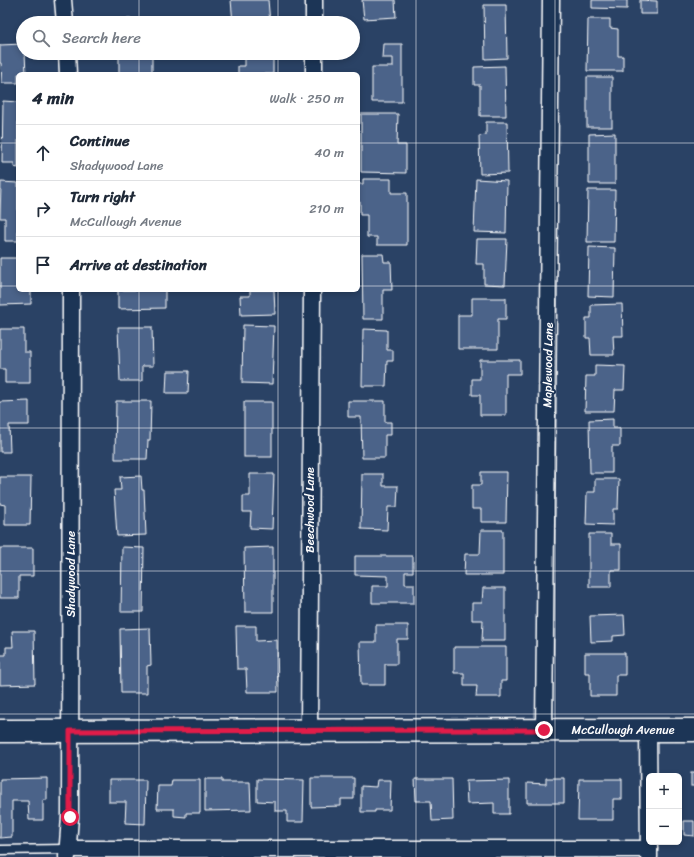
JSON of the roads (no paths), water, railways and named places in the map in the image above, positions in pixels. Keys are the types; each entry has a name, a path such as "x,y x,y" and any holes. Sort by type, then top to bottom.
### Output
{"main road":[{"name":"McCullough Avenue","path":"0,731 694,730"}],"street":[{"path":"63,0 64,16"},
{"path":"314,0 314,16"},
{"name":"Maplewood Lane","path":"544,730 551,0"},
{"path":"67,60 68,72"},
{"path":"314,60 314,72"},
{"name":"Shadywood Lane","path":"67,853 70,817 72,292"},
{"name":"Beechwood Lane","path":"308,730 312,292"},
{"path":"67,853 649,853 648,730"}],"lane":[{"path":"0,850 16,849 67,853"}]}
